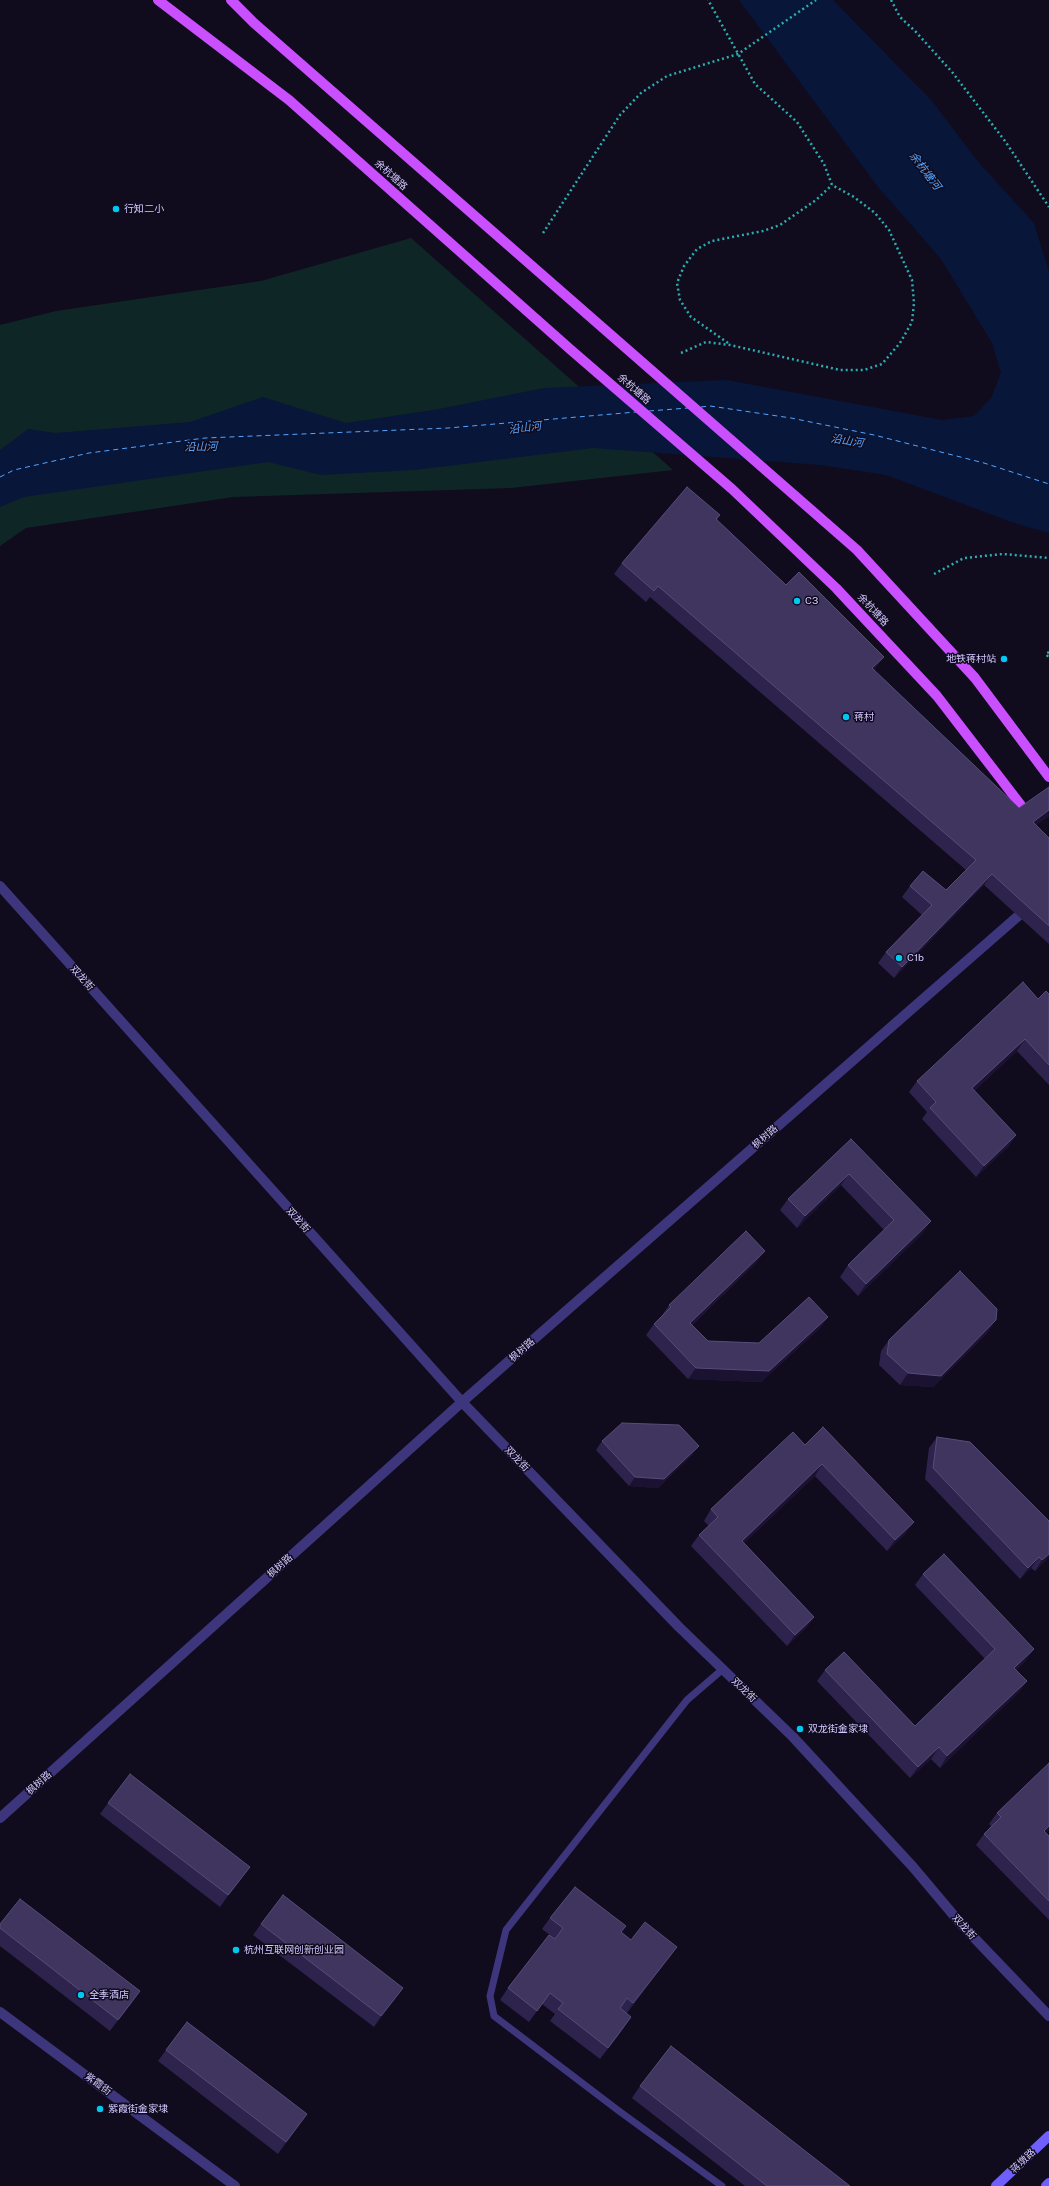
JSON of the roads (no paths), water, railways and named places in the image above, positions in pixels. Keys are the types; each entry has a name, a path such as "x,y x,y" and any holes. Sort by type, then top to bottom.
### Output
{"main road":[{"name":"余杭塘路","path":"158,0 289,100 571,350 732,489 836,588 937,696 1035,824"},
{"path":"231,0 260,28 628,348 857,550 975,678 1049,777"},
{"name":"蒋墩路","path":"996,2186 1049,2136"},
{"path":"1046,2186 1049,2183"}],"street":[{"name":"双龙街","path":"0,886 462,1402 679,1627 793,1737 913,1867 961,1924 1049,2016"},
{"name":"枫树路","path":"0,1818 462,1402 1049,889"},
{"name":"紫霞街","path":"0,2012 235,2186"}],"lane":[{"path":"722,2186 619,2111 494,2016 490,1996 506,1930 687,1700 723,1669"}],"water":[{"path":"739,0 833,0 932,101 979,163 1034,223 1049,272 1049,533 1014,523 886,475 820,465 593,448 415,470 321,475 268,462 24,497 0,507 0,450 28,429 55,433 190,422 263,397 346,423 439,409 544,388 727,380 942,420 974,416 991,398 1001,373 992,343 941,259 878,187"}],"place":[{"name":"行知二小","path":"116,209"},
{"name":"C3","path":"797,601"},
{"name":"地铁蒋村站","path":"1004,659"},
{"name":"蒋村","path":"846,717"},
{"name":"C1b","path":"899,958"},
{"name":"双龙街金家埭","path":"800,1729"},
{"name":"杭州互联网创新创业园","path":"236,1950"},
{"name":"全季酒店","path":"81,1995"},
{"name":"紫霞街金家埭","path":"100,2109"}],"water label":[{"name":"余杭塘河","path":"925,171"},
{"name":"沿山河","path":"525,428"},
{"name":"沿山河","path":"847,441"},
{"name":"沿山河","path":"201,447"}]}
